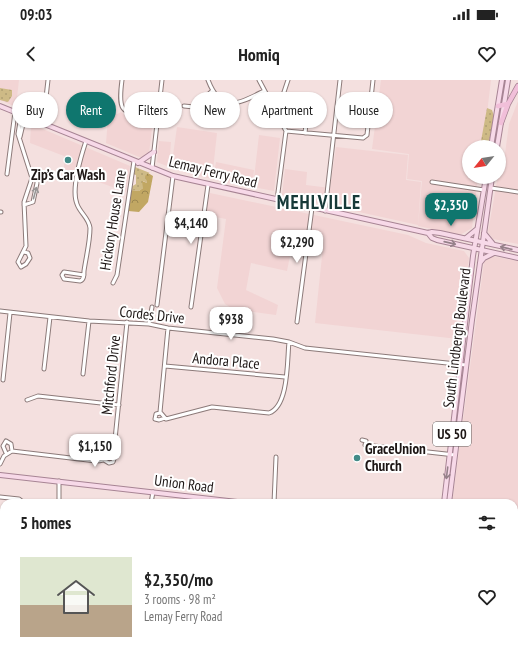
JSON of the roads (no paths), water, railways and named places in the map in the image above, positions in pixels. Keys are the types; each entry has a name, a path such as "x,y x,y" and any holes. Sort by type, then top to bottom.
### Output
{"highway":[{"path":"501,123 503,105 518,86"}],"main road":[{"path":"502,80 503,105"},
{"path":"493,140 503,105 508,80"},
{"name":"Lemay Ferry Road","path":"0,106 12,111"},
{"path":"498,140 501,123"},
{"name":"Lemay Ferry Road","path":"53,128 173,176 325,211 428,233 432,232 465,238 518,250"},
{"path":"136,162 154,152"},
{"name":"South Lindbergh Boulevard","path":"444,499 474,248 485,184"},
{"name":"South Lindbergh Boulevard","path":"450,499 479,264 491,184"},
{"path":"465,238 471,236 477,228"},
{"name":"Lemay Ferry Road","path":"428,233 432,238 518,258"},
{"path":"484,233 493,245"},
{"path":"463,246 473,256"},
{"path":"479,264 484,258 494,252"},
{"name":"Union Road","path":"0,475 212,499"}],"street":[{"path":"47,92 48,80"},
{"path":"122,80 119,101 124,109"},
{"path":"161,92 162,80"},
{"path":"208,80 212,91 226,104 242,102 264,91 258,80"},
{"path":"284,92 288,80"},
{"path":"325,211 340,80"},
{"path":"286,131 363,138 367,135 373,80"},
{"path":"184,106 194,107 212,91"},
{"path":"7,174 13,128"},
{"path":"19,128 20,137 32,178 24,205 26,240 24,252 18,262 21,267 26,264 30,258 28,254 24,252"},
{"path":"152,168 157,128"},
{"path":"277,200 286,131 284,128"},
{"path":"305,133 306,128"},
{"path":"84,275 64,272 62,275 64,279 80,281 83,280 84,275 90,229 86,219 78,207 75,198 81,157 86,141"},
{"name":"Hickory House Lane","path":"113,283 117,275 136,162"},
{"path":"157,305 173,176"},
{"path":"24,205 33,202 38,183 32,178"},
{"path":"432,182 484,190"},
{"path":"190,307 208,185"},
{"path":"491,188 518,192"},
{"path":"297,322 312,208"},
{"path":"149,324 152,307"},
{"name":"Cordes Drive","path":"1,311 89,321 149,324 168,328 289,342 305,348 466,365"},
{"path":"3,380 10,312"},
{"path":"44,369 50,317"},
{"path":"82,374 89,321"},
{"name":"Mitchford Drive","path":"0,464 6,453 12,451 104,460 112,454 119,405 127,322"},
{"path":"168,328 162,416 212,407 269,413 276,410 281,403 289,342"},
{"name":"Andora Place","path":"165,366 285,377"},
{"path":"27,400 38,396 119,405"},
{"path":"362,440 366,441 365,445 455,455"},
{"name":"Mitchford Drive","path":"6,453 3,446 6,441 11,444 12,451"},
{"path":"274,499 276,458"},
{"path":"59,481 59,499"},
{"path":"152,499 153,492"},
{"path":"0,497 19,499"}],"place":[{"name":"Zip’s Car Wash","path":"68,160"},
{"name":"GraceUnion Church","path":"357,458"}],"district":[{"name":"MEHLVILLE","path":"319,202"}]}
